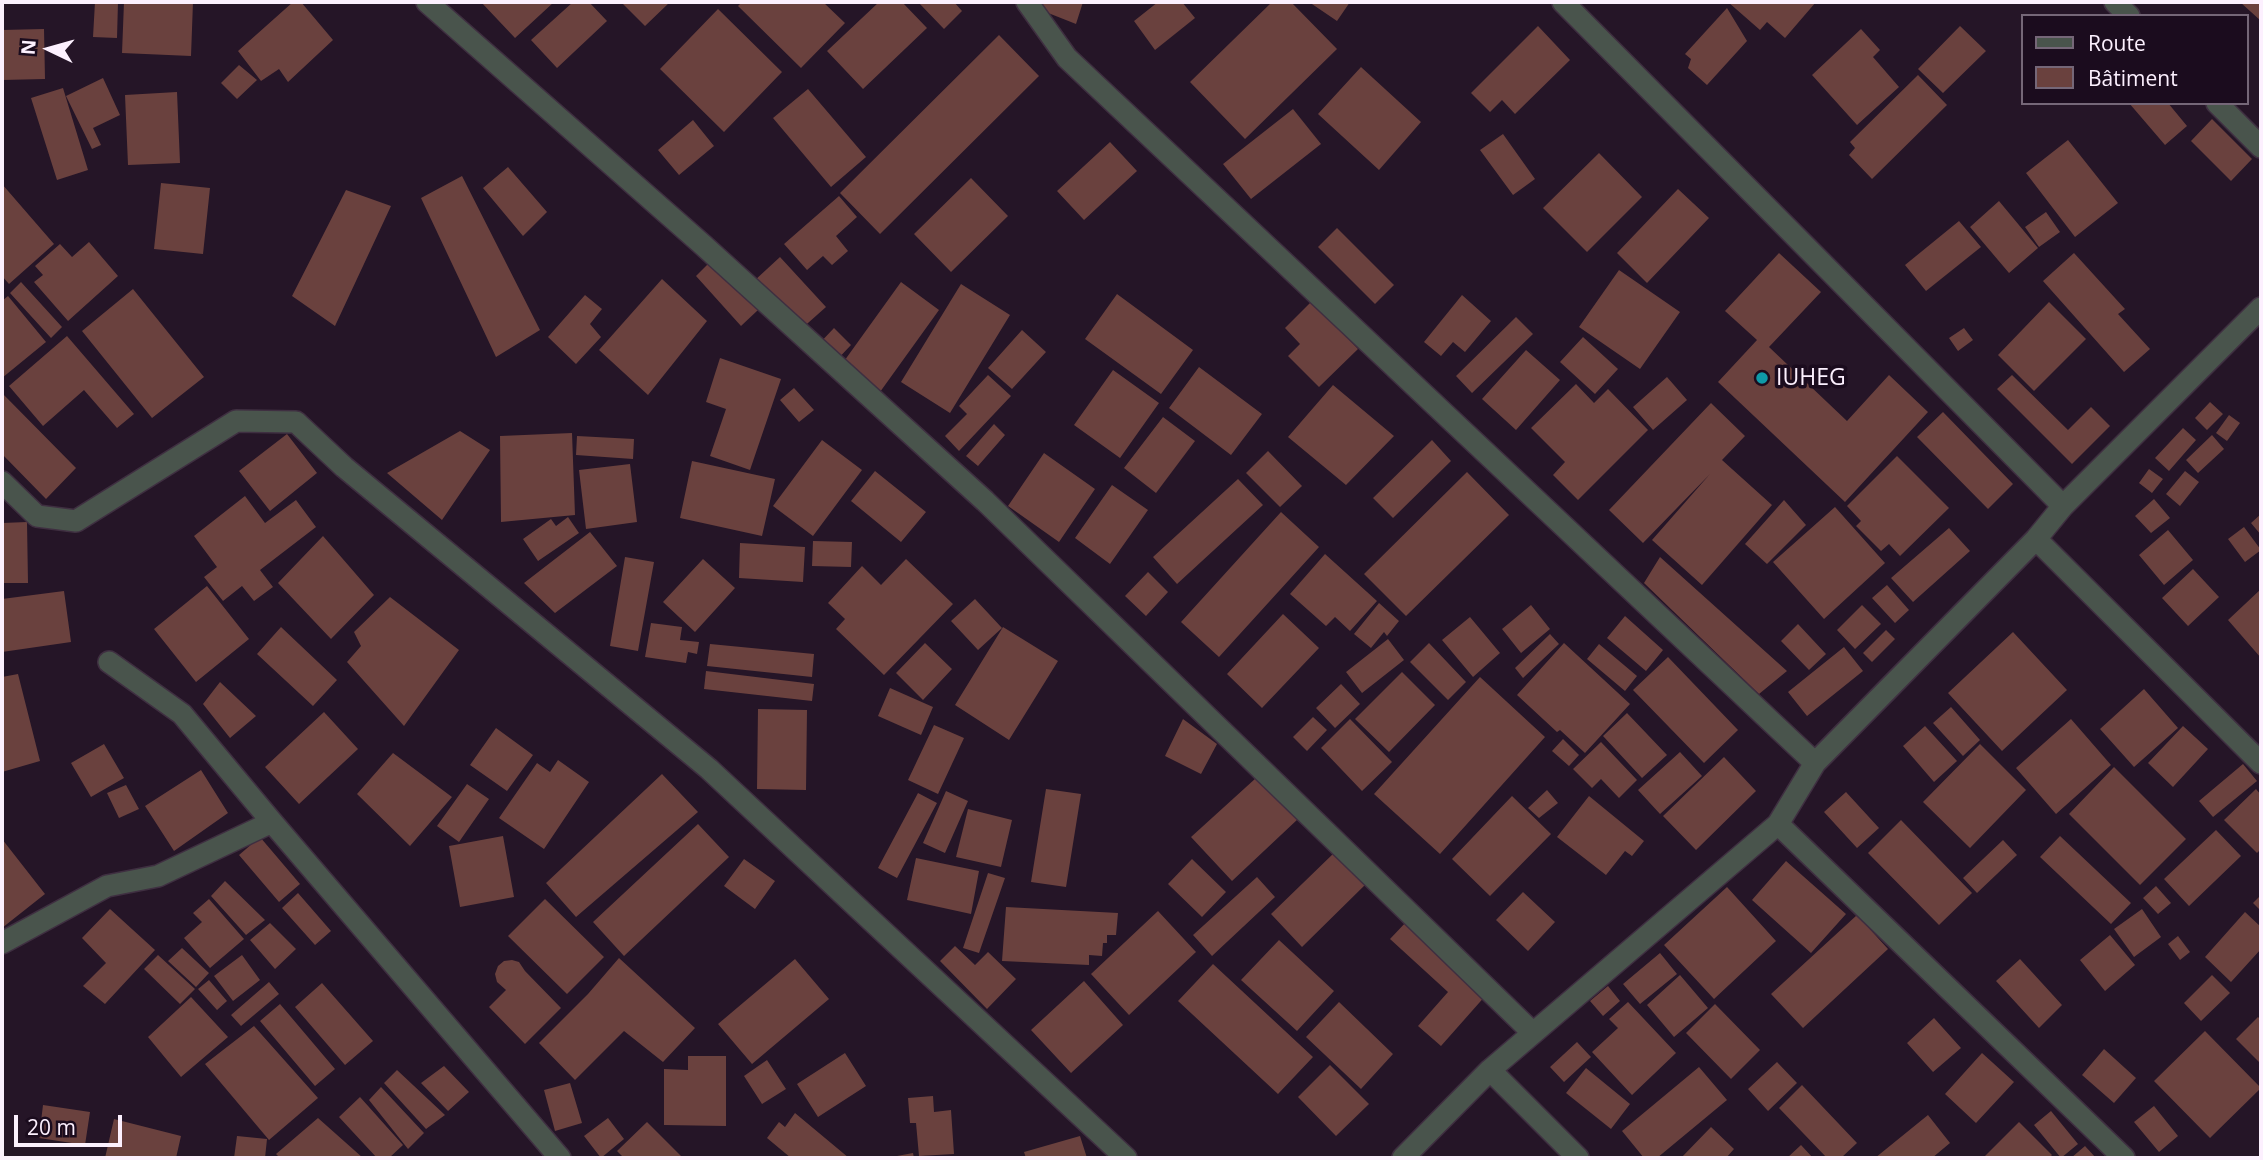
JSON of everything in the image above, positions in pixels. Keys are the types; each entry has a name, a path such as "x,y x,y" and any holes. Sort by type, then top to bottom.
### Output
{"street":[{"path":"427,2 703,245 985,500 1533,1033"},
{"path":"1027,2 1067,58 1815,763"},
{"path":"1563,2 2063,506"},
{"path":"2219,105 2261,147"},
{"path":"1403,1158 1490,1070 1778,824 1815,763 2036,539 2063,506 2261,308"},
{"path":"2,482 37,516 76,521 236,421 296,422 344,467 709,769 1126,1158"},
{"path":"2036,539 2261,763"},
{"path":"109,662 182,715 560,1158"},
{"path":"2,943 107,886 158,876 272,822"},
{"path":"1778,824 2123,1158"},
{"path":"1490,1070 1578,1158"}],"building":[{"path":"95,2 118,2 117,38 93,37"},
{"path":"124,2 193,2 191,56 122,53"},
{"path":"293,2 301,2 333,40 288,82 279,69 261,81 238,51"},
{"path":"481,2 554,2 515,38"},
{"path":"573,2 589,2 607,21 557,68 531,40"},
{"path":"621,2 670,2 645,26"},
{"path":"742,2 823,2 845,23 801,68 738,6"},
{"path":"879,2 902,2 927,28 863,89 827,51"},
{"path":"918,2 954,2 962,11 944,29"},
{"path":"1035,2 1083,2 1076,24 1033,7"},
{"path":"1158,2 1182,2 1195,18 1155,50 1134,21"},
{"path":"1272,2 1291,2 1337,49 1245,139 1190,82"},
{"path":"1309,2 1350,2 1337,21"},
{"path":"1728,2 1816,2 1785,38 1767,22 1760,30"},
{"path":"2240,2 2261,2 2261,21"},
{"path":"1727,8 1747,41 1707,85 1688,68 1691,59 1685,54"},
{"path":"718,9 782,72 724,132 660,69"},
{"path":"1538,26 1570,60 1515,114 1502,100 1490,112 1471,93"},
{"path":"1960,26 1986,51 1943,93 1918,69"},
{"path":"44,29 45,79 2,80 2,30"},
{"path":"1861,29 1880,50 1873,57 1899,87 1857,125 1812,75"},
{"path":"999,35 1039,76 880,234 840,193"},
{"path":"239,65 257,80 237,99 221,83"},
{"path":"1361,67 1421,122 1379,170 1318,114"},
{"path":"1918,75 1947,105 1872,179 1849,155 1855,148 1850,142"},
{"path":"103,78 120,115 93,128 101,145 92,149 66,96"},
{"path":"63,88 88,170 57,180 31,98"},
{"path":"808,89 866,157 831,187 773,118"},
{"path":"177,92 180,163 128,165 125,95"},
{"path":"2131,105 2170,105 2187,126 2165,145"},
{"path":"1293,109 1321,144 1251,199 1223,164"},
{"path":"2212,119 2252,159 2231,181 2191,141"},
{"path":"693,120 714,146 679,175 658,150"},
{"path":"1503,134 1535,179 1513,195 1480,150"},
{"path":"2068,140 2118,203 2075,237 2026,173"},
{"path":"1110,142 1137,171 1084,220 1057,191"},
{"path":"1599,153 1642,197 1587,252 1543,208"},
{"path":"508,167 547,212 523,236 483,188"},
{"path":"462,176 540,330 496,357 421,198"},
{"path":"971,178 1008,216 951,272 914,234"},
{"path":"161,183 210,188 203,254 154,249"},
{"path":"2,184 54,244 9,284 2,276"},
{"path":"1678,189 1709,218 1647,283 1617,253"},
{"path":"346,190 391,206 335,326 292,296"},
{"path":"839,196 857,217 836,236 848,251 832,265 823,256 807,270 784,244"},
{"path":"1999,201 2038,248 2009,273 1970,227"},
{"path":"2046,212 2060,232 2039,247 2025,227"},
{"path":"1959,221 1981,247 1926,291 1905,265"},
{"path":"1337,228 1394,285 1375,304 1318,247"},
{"path":"89,242 118,276 68,321 34,282 43,275 35,266 60,244 72,257"},
{"name":"IUHEG","path":"1779,253 1821,292 1769,347 1847,421 1889,375 1928,412 1845,502 1718,382 1757,340 1725,311"},
{"path":"2074,253 2125,309 2118,314 2150,349 2124,372 2043,281"},
{"path":"780,257 826,307 799,331 754,281"},
{"path":"713,259 758,310 741,326 696,276"},
{"path":"1619,270 1680,312 1640,369 1579,327"},
{"path":"662,279 707,321 648,395 599,350"},
{"path":"21,282 62,327 51,338 10,293"},
{"path":"901,282 939,310 880,392 842,364"},
{"path":"961,284 1010,315 950,413 901,382"},
{"path":"133,289 204,377 152,418 82,331"},
{"path":"1117,294 1193,350 1161,394 1085,339"},
{"path":"585,295 602,309 590,324 601,337 576,364 548,337"},
{"path":"1462,295 1491,321 1465,352 1453,342 1441,356 1424,342"},
{"path":"8,296 46,342 2,378 2,301"},
{"path":"1312,301 1358,349 1319,387 1288,356 1300,344 1285,328"},
{"path":"2049,302 2086,339 2034,391 1998,355"},
{"path":"1516,317 1533,334 1472,393 1456,376"},
{"path":"834,328 851,345 833,364 816,347"},
{"path":"1964,328 1973,340 1958,351 1949,338"},
{"path":"1022,330 1046,352 1012,389 988,368"},
{"path":"67,336 134,414 117,428 84,390 43,426 9,386"},
{"path":"1583,337 1618,369 1595,394 1560,362"},
{"path":"1526,350 1560,380 1516,430 1482,399"},
{"path":"720,358 781,379 750,470 710,456 726,409 706,402"},
{"path":"1199,367 1262,414 1231,455 1169,408"},
{"path":"1113,370 1159,403 1120,458 1074,425"},
{"path":"988,375 1011,396 959,451 945,436 967,414 959,406"},
{"path":"2012,375 2068,430 2091,407 2110,426 2072,464 1997,389"},
{"path":"1667,377 1687,400 1653,430 1633,407"},
{"path":"1576,384 1594,403 1608,389 1648,430 1578,500 1553,475 1565,462 1531,428"},
{"path":"1333,385 1394,436 1346,485 1288,437"},
{"path":"794,388 814,410 799,422 780,400"},
{"path":"2,393 76,468 46,499 2,454"},
{"path":"2210,402 2223,414 2207,430 2195,418"},
{"path":"1711,403 1745,436 1722,460 1772,505 1702,585 1652,540 1710,474 1643,543 1609,510"},
{"path":"1943,412 2013,484 1988,509 1917,437"},
{"path":"2229,415 2240,423 2227,441 2216,433"},
{"path":"1163,417 1195,441 1156,493 1124,468"},
{"path":"994,424 1005,435 978,466 966,456"},
{"path":"2183,428 2196,440 2169,471 2155,458"},
{"path":"460,431 490,450 442,520 387,473"},
{"path":"572,433 575,515 501,522 500,436"},
{"path":"287,434 317,473 270,511 239,471"},
{"path":"2212,435 2224,449 2198,473 2186,460"},
{"path":"577,436 634,439 633,459 576,455"},
{"path":"822,440 862,470 813,536 773,506"},
{"path":"1432,440 1451,461 1393,518 1373,498"},
{"path":"1268,451 1302,486 1280,507 1246,473"},
{"path":"1044,453 1095,489 1059,542 1008,506"},
{"path":"1897,456 1949,508 1900,556 1889,544 1881,551 1856,526 1861,521 1847,506"},
{"path":"692,461 775,479 762,536 680,518"},
{"path":"630,464 637,522 586,529 579,470"},
{"path":"2149,469 2163,479 2152,493 2139,483"},
{"path":"875,471 926,512 901,542 851,501"},
{"path":"2185,471 2199,482 2180,506 2166,494"},
{"path":"1467,472 1509,515 1406,616 1364,574"},
{"path":"1238,479 1263,505 1177,584 1153,557"},
{"path":"1112,485 1148,510 1110,564 1075,538"},
{"path":"245,496 265,523 296,500 316,527 260,570 273,587 254,601 242,586 223,601 204,577 217,567 194,536"},
{"path":"2154,499 2170,518 2151,533 2135,516"},
{"path":"1784,500 1806,525 1767,564 1745,544"},
{"path":"1835,507 1885,563 1824,619 1773,562"},
{"path":"1281,512 1319,547 1219,657 1181,622"},
{"path":"2261,514 2261,535 2251,523"},
{"path":"568,517 579,533 538,561 523,539 551,519 556,526"},
{"path":"27,522 28,583 2,583 2,523"},
{"path":"2244,527 2261,550 2245,562 2228,539"},
{"path":"1949,528 1970,551 1913,602 1891,578"},
{"path":"2168,530 2193,560 2164,585 2139,555"},
{"path":"590,532 617,566 555,613 524,583"},
{"path":"323,536 374,595 331,639 278,583"},
{"path":"813,541 852,542 851,567 812,566"},
{"path":"740,543 805,547 803,582 739,578"},
{"path":"1325,554 1377,601 1350,631 1335,617 1326,626 1290,594"},
{"path":"625,557 654,562 638,651 610,646"},
{"path":"1660,557 1787,671 1759,694 1644,583"},
{"path":"703,559 735,588 695,632 663,602"},
{"path":"906,559 953,604 884,675 836,629 845,619 828,603 862,566 881,585"},
{"path":"2193,569 2219,597 2188,626 2162,598"},
{"path":"1148,572 1168,592 1146,616 1125,596"},
{"path":"1887,585 1909,610 1895,623 1872,598"},
{"path":"207,586 249,639 196,682 154,629"},
{"path":"2261,589 2261,658 2228,620"},
{"path":"64,591 71,642 2,652 2,599"},
{"path":"390,597 459,650 404,726 347,662 361,646 354,632"},
{"path":"975,599 1002,628 978,650 951,621"},
{"path":"1379,603 1399,621 1387,636 1384,632 1371,648 1354,634"},
{"path":"1531,605 1550,629 1521,653 1502,629"},
{"path":"1862,605 1881,624 1855,649 1837,630"},
{"path":"1283,614 1319,648 1262,708 1227,674"},
{"path":"1625,616 1663,650 1646,671 1607,638"},
{"path":"1470,617 1500,653 1473,677 1442,640"},
{"path":"651,623 682,627 680,640 699,642 697,654 688,652 686,663 645,657"},
{"path":"1798,624 1826,654 1809,670 1781,641"},
{"path":"281,627 337,680 313,706 257,654"},
{"path":"1003,627 1058,661 1009,740 955,705"},
{"path":"1886,630 1895,639 1872,662 1863,653"},
{"path":"2013,632 2067,690 2002,751 1948,693"},
{"path":"1550,634 1559,644 1523,678 1515,668"},
{"path":"1388,639 1404,660 1362,693 1346,672"},
{"path":"925,643 952,669 923,700 896,673"},
{"path":"1429,643 1466,682 1448,700 1410,662"},
{"path":"1564,643 1630,704 1585,753 1560,730 1557,732 1517,695"},
{"path":"710,644 814,654 812,677 707,666"},
{"path":"1599,644 1637,676 1625,691 1587,659"},
{"path":"1844,647 1863,671 1807,716 1788,692"},
{"path":"1668,657 1738,730 1704,763 1633,690"},
{"path":"706,671 814,684 812,701 704,689"},
{"path":"1402,672 1435,705 1389,752 1355,719"},
{"path":"18,674 40,761 2,772 2,677"},
{"path":"1480,677 1545,737 1440,854 1374,794"},
{"path":"220,682 256,716 230,738 203,704"},
{"path":"1341,684 1360,704 1335,728 1316,708"},
{"path":"890,688 933,707 921,735 878,716"},
{"path":"2144,689 2178,728 2134,767 2100,729"},
{"path":"1951,707 1980,740 1963,756 1933,723"},
{"path":"758,709 807,710 806,790 757,789"},
{"path":"324,712 358,749 299,804 265,767"},
{"path":"1627,713 1667,755 1642,778 1603,736"},
{"path":"1313,717 1327,730 1307,751 1293,737"},
{"path":"1183,719 1217,744 1201,774 1165,756"},
{"path":"1350,719 1392,762 1362,791 1321,748"},
{"path":"2071,719 2111,765 2056,814 2016,768"},
{"path":"934,725 964,738 938,794 908,780"},
{"path":"1925,726 1957,761 1934,782 1903,746"},
{"path":"2183,726 2208,749 2173,787 2148,763"},
{"path":"496,728 533,755 507,791 470,765"},
{"path":"1563,739 1579,755 1569,766 1552,751"},
{"path":"1601,742 1637,780 1619,798 1601,779 1592,788 1573,769"},
{"path":"104,744 124,778 91,797 71,763"},
{"path":"1980,744 2026,790 1970,848 1923,802"},
{"path":"1680,752 1702,776 1660,814 1638,790"},
{"path":"393,753 452,797 410,846 357,794"},
{"path":"1724,757 1756,791 1696,850 1663,816"},
{"path":"558,760 589,782 544,849 499,818 537,763 550,772"},
{"path":"2243,764 2257,781 2213,817 2199,801"},
{"path":"2114,767 2186,839 2140,885 2069,814"},
{"path":"201,770 228,813 174,851 145,806"},
{"path":"662,774 698,812 576,917 546,883"},
{"path":"1256,778 1298,819 1232,881 1191,837"},
{"path":"467,784 489,799 459,842 437,826"},
{"path":"126,785 139,809 119,818 107,793"},
{"path":"1046,789 1081,794 1066,887 1031,882"},
{"path":"2256,789 2261,795 2261,849 2257,853 2224,820"},
{"path":"1547,790 1558,803 1539,818 1528,808"},
{"path":"946,791 968,801 945,853 923,843"},
{"path":"1846,792 1879,828 1857,848 1824,812"},
{"path":"918,793 937,803 897,878 878,868"},
{"path":"1512,796 1551,834 1490,896 1452,859"},
{"path":"1589,796 1644,841 1632,856 1625,851 1606,875 1557,837"},
{"path":"968,809 1012,820 1001,867 956,857"},
{"path":"1901,820 1972,893 1939,925 1868,853"},
{"path":"698,824 729,857 624,956 593,922"},
{"path":"2216,830 2241,856 2189,906 2164,879"},
{"path":"503,836 514,897 460,907 449,846"},
{"path":"2060,836 2131,903 2111,924 2040,857"},
{"path":"260,837 300,884 279,902 239,855"},
{"path":"2,839 45,894 2,928"},
{"path":"2003,840 2017,855 1977,893 1963,878"},
{"path":"1335,852 1366,884 1302,947 1271,914"},
{"path":"916,858 979,871 971,914 907,900"},
{"path":"744,859 775,881 755,909 724,886"},
{"path":"1192,859 1226,892 1202,917 1168,884"},
{"path":"1786,861 1846,914 1811,953 1752,900"},
{"path":"988,873 1005,878 979,953 963,948"},
{"path":"1257,877 1275,897 1212,956 1193,935"},
{"path":"225,881 265,920 246,935 211,896"},
{"path":"2156,886 2171,903 2158,914 2143,898"},
{"path":"1727,887 1776,941 1714,999 1664,945"},
{"path":"1523,892 1555,922 1528,951 1496,920"},
{"path":"298,893 331,931 315,945 282,908"},
{"path":"2261,895 2261,911 2253,903"},
{"path":"209,899 244,939 210,968 184,938 202,922 193,913"},
{"path":"545,899 604,957 567,994 508,936"},
{"path":"1006,907 1118,913 1116,935 1107,935 1102,956 1089,955 1089,965 1002,961"},
{"path":"110,909 155,950 105,1004 83,986 106,963 82,938"},
{"path":"2142,909 2161,937 2134,957 2114,929"},
{"path":"1158,911 1196,952 1129,1015 1091,974"},
{"path":"2245,912 2261,927 2261,949 2231,982 2205,957"},
{"path":"1857,915 1888,949 1803,1028 1771,994"},
{"path":"1407,921 1487,994 1441,1046 1418,1026 1448,992 1390,939"},
{"path":"270,923 296,949 275,969 250,940"},
{"path":"2110,935 2135,965 2105,991 2080,960"},
{"path":"2178,936 2190,952 2180,960 2168,944"},
{"path":"1279,940 1334,991 1297,1031 1241,980"},
{"path":"955,946 975,965 988,952 1016,979 987,1009 940,961"},
{"path":"182,948 209,973 196,987 168,961"},
{"path":"1660,953 1677,974 1640,1004 1623,984"},
{"path":"158,955 195,989 180,1004 144,969"},
{"path":"242,955 260,980 233,1001 214,976"},
{"path":"619,958 695,1028 663,1062 624,1031 575,1080 539,1043"},
{"path":"795,959 829,999 752,1064 718,1024"},
{"path":"2020,959 2062,1005 2039,1028 1996,981"},
{"path":"504,961 519,962 561,1008 525,1044 489,1007 506,990 497,982 495,974 498,966"},
{"path":"1213,964 1313,1057 1278,1094 1178,1001"},
{"path":"1680,975 1708,1008 1674,1037 1647,1005"},
{"path":"2212,975 2230,993 2201,1021 2184,1003"},
{"path":"209,980 227,1001 217,1010 198,989"},
{"path":"1084,981 1123,1025 1071,1073 1031,1030"},
{"path":"269,982 279,994 241,1026 231,1015"},
{"path":"322,983 373,1041 345,1065 295,1007"},
{"path":"1608,986 1620,1001 1603,1016 1590,1001"},
{"path":"191,997 228,1037 181,1077 148,1037"},
{"path":"1339,1002 1393,1054 1361,1089 1306,1037"},
{"path":"1628,1002 1676,1053 1632,1095 1592,1052 1618,1028 1609,1019"},
{"path":"280,1004 335,1069 315,1086 260,1021"},
{"path":"1715,1004 1760,1050 1731,1079 1686,1033"},
{"path":"2258,1017 2261,1020 2261,1064 2236,1039"},
{"path":"1934,1018 1961,1048 1933,1072 1907,1043"},
{"path":"254,1026 318,1098 269,1140 205,1064"},
{"path":"2205,1031 2261,1088 2210,1138 2154,1081"},
{"path":"1577,1042 1591,1057 1564,1082 1550,1067"},
{"path":"2104,1049 2136,1078 2114,1103 2082,1075"},
{"path":"845,1053 866,1086 818,1117 797,1084"},
{"path":"1982,1053 2014,1082 1976,1123 1945,1094"},
{"path":"688,1056 726,1056 726,1126 664,1125 664,1069 688,1070"},
{"path":"767,1060 786,1089 762,1104 744,1076"},
{"path":"1777,1062 1797,1083 1768,1111 1748,1089"},
{"path":"1330,1065 1369,1104 1336,1136 1298,1097"},
{"path":"444,1066 469,1092 448,1111 421,1083"},
{"path":"1699,1067 1727,1100 1657,1158 1644,1158 1622,1131"},
{"path":"1586,1068 1630,1104 1611,1129 1566,1093"},
{"path":"397,1070 445,1115 426,1129 384,1083"},
{"path":"570,1083 582,1123 555,1131 544,1090"},
{"path":"1802,1085 1857,1143 1841,1158 1827,1158 1779,1108"},
{"path":"381,1087 424,1133 408,1149 369,1100"},
{"path":"933,1096 934,1112 951,1110 954,1154 919,1156 916,1123 910,1123 908,1098"},
{"path":"360,1097 403,1145 389,1158 377,1158 339,1117"},
{"path":"43,1105 90,1112 85,1145 39,1138"},
{"path":"2154,1106 2178,1136 2159,1152 2134,1122"},
{"path":"2051,1111 2078,1144 2061,1158 2034,1125"},
{"path":"795,1113 849,1158 791,1158 767,1138 779,1122 785,1127"},
{"path":"1928,1115 1950,1143 1932,1158 1875,1158"},
{"path":"318,1118 363,1158 280,1158 276,1154"},
{"path":"608,1118 624,1139 601,1158 584,1136"},
{"path":"114,1119 181,1136 176,1158 105,1158"},
{"path":"647,1122 683,1158 624,1158 617,1151"},
{"path":"2019,1122 2052,1155 2049,1158 1983,1158"},
{"path":"1711,1127 1734,1149 1726,1158 1681,1158"},
{"path":"237,1136 267,1139 265,1158 234,1158"},
{"path":"1080,1136 1087,1158 1026,1158 1024,1152"},
{"path":"1801,1145 1813,1158 1787,1158"},
{"path":"2085,1146 2096,1158 2071,1158"},
{"path":"913,1153 914,1158 897,1156"}],"place":[{"name":"IUHEG","path":"1762,378"}]}
